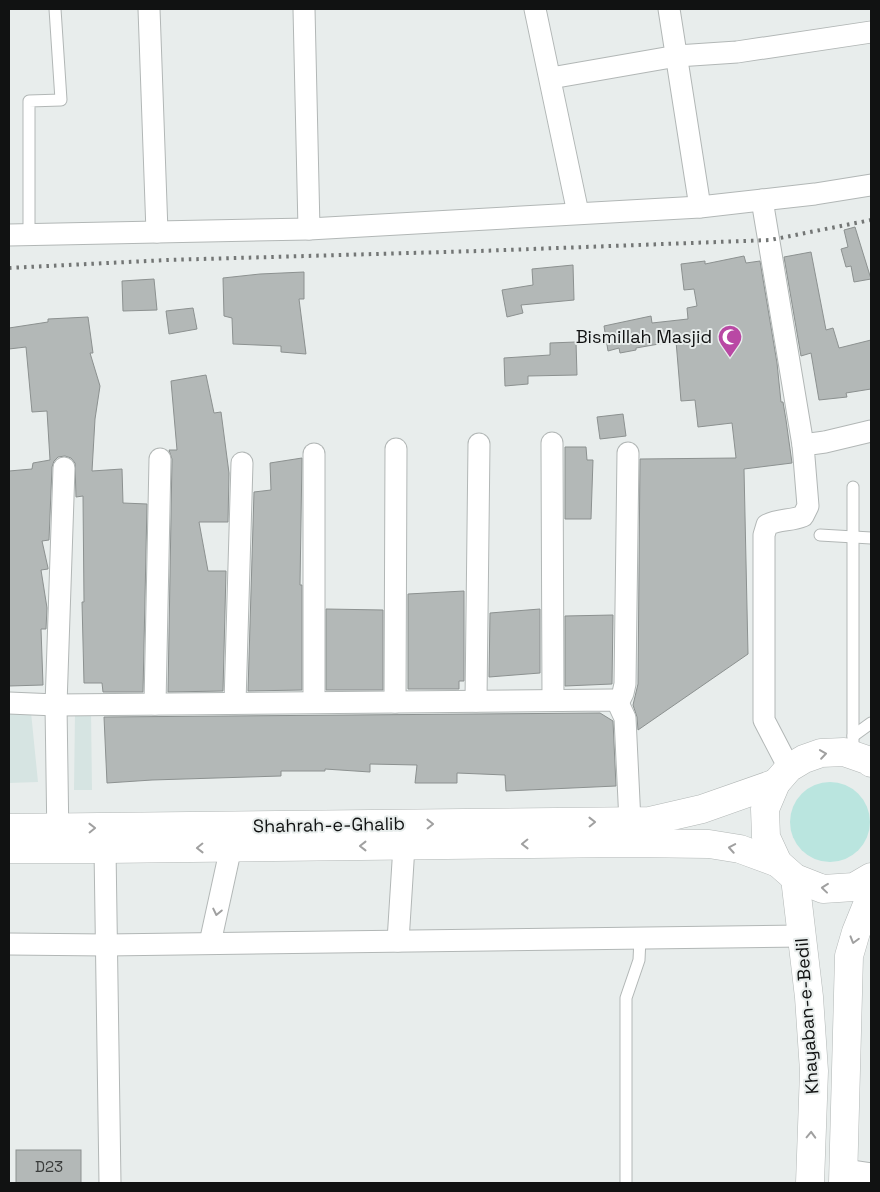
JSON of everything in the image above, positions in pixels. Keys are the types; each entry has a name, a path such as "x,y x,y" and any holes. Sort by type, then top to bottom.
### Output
{"main road":[{"path":"635,829 702,809 782,776 804,759 821,753 859,751"},
{"name":"Khayaban-e-Bedil","path":"782,776 765,809 766,837 786,871 802,936 809,997 814,1071 810,1183"},
{"name":"Shahrah-e-Ghalib","path":"9,828 105,849 404,846 635,829"},
{"path":"635,829 740,849 823,889 854,887 871,877"},
{"name":"Shahrah-e-Ghalib","path":"9,849 58,838 635,829"},
{"name":"Khayaban-e-Bedil","path":"844,1177 849,956 856,932 871,895"}],"street":[{"path":"149,9 157,232"},
{"path":"304,9 309,229"},
{"path":"536,9 578,213"},
{"path":"669,9 700,206"},
{"path":"551,78 677,56 737,52 871,32"},
{"path":"19,235 309,229 700,206 814,194 871,185"},
{"path":"762,200 803,445 808,506 803,516 792,520 777,520 767,525 764,535 764,720 782,776"},
{"path":"803,445 871,431"},
{"path":"552,443 553,700"},
{"path":"476,701 479,444"},
{"path":"396,449 396,702"},
{"path":"618,703 625,684 628,453"},
{"path":"314,454 314,702"},
{"path":"155,704 160,460"},
{"path":"235,703 242,463"},
{"path":"58,838 56,705 64,468"},
{"path":"9,703 56,705 612,700 618,703 625,718 635,829"},
{"path":"398,941 404,846"},
{"path":"210,943 231,847"},
{"path":"105,849 110,1183"},
{"path":"9,944 106,945 802,936"},
{"path":"844,1177 871,1174"}],"lane":[{"path":"19,235 30,101 61,100 55,9"},
{"path":"854,487 859,751"},
{"path":"820,535 871,538"},
{"path":"859,751 871,723"},
{"path":"626,1183 626,998 639,960 640,938"}],"shaded area":[{"path":"91,710 92,790 74,790 75,711"},
{"path":"9,712 31,712 38,782 9,783"},
{"path":"822,782 838,782 859,793 870,814 870,830 859,851 838,862 822,862 808,856 796,844 790,830 790,814 796,800 808,788"}],"building":[{"path":"855,227 871,279 854,282 851,266 846,267 841,249 848,247 844,230"},
{"path":"811,252 826,330 833,328 839,348 871,340 871,389 846,393 847,397 819,400 811,353 801,356 784,257"},
{"path":"744,256 746,263 760,261 792,463 744,469 748,654 638,730 637,717 633,705 638,684 640,459 736,458 732,423 698,427 695,400 681,401 676,341 636,348 636,350 620,353 619,348 608,351 604,326 651,316 652,323 688,319 687,308 697,306 694,289 684,290 681,264 705,261 705,264"},
{"path":"573,265 574,300 521,305 523,313 507,317 502,290 533,285 532,269"},
{"path":"304,272 304,299 299,299 306,354 281,352 281,346 233,344 232,318 224,316 223,278"},
{"path":"154,279 157,310 123,311 122,281"},
{"path":"193,308 197,329 169,334 166,311"},
{"path":"88,317 93,353 90,353 100,386 95,419 92,471 122,469 123,503 147,504 143,692 103,692 102,683 84,683 82,602 84,602 83,496 76,497 75,463 71,458 65,456 58,457 52,467 49,540 42,541 48,568 41,570 47,608 46,629 41,629 43,685 9,686 9,471 32,469 33,463 50,460 47,411 32,412 26,347 9,349 9,328 48,322 48,319"},
{"path":"576,342 577,375 528,376 528,384 505,386 504,358 550,355 550,343"},
{"path":"206,375 214,413 221,412 229,473 228,522 199,522 208,571 226,571 223,691 168,692 172,459 169,450 177,450 171,381"},
{"path":"623,414 626,436 600,439 597,417"},
{"path":"565,447 586,447 587,460 593,460 591,519 565,519"},
{"path":"302,458 300,585 302,585 302,690 248,691 254,492 271,490 270,463"},
{"path":"464,591 464,681 459,681 459,689 408,689 408,594"},
{"path":"326,609 383,610 383,690 326,690"},
{"path":"540,609 540,673 489,677 490,613"},
{"path":"613,615 612,684 565,686 565,616"},
{"path":"600,713 613,721 616,786 506,791 505,775 457,773 457,783 415,783 417,765 370,764 370,772 325,769 325,771 281,771 281,776 107,783 104,717"},
{"path":"16,1150 81,1150 81,1183 16,1183"}],"railway":[{"path":"9,268 167,260 770,240 871,220"}],"place":[{"name":"Bismillah Masjid","path":"730,358"}]}
